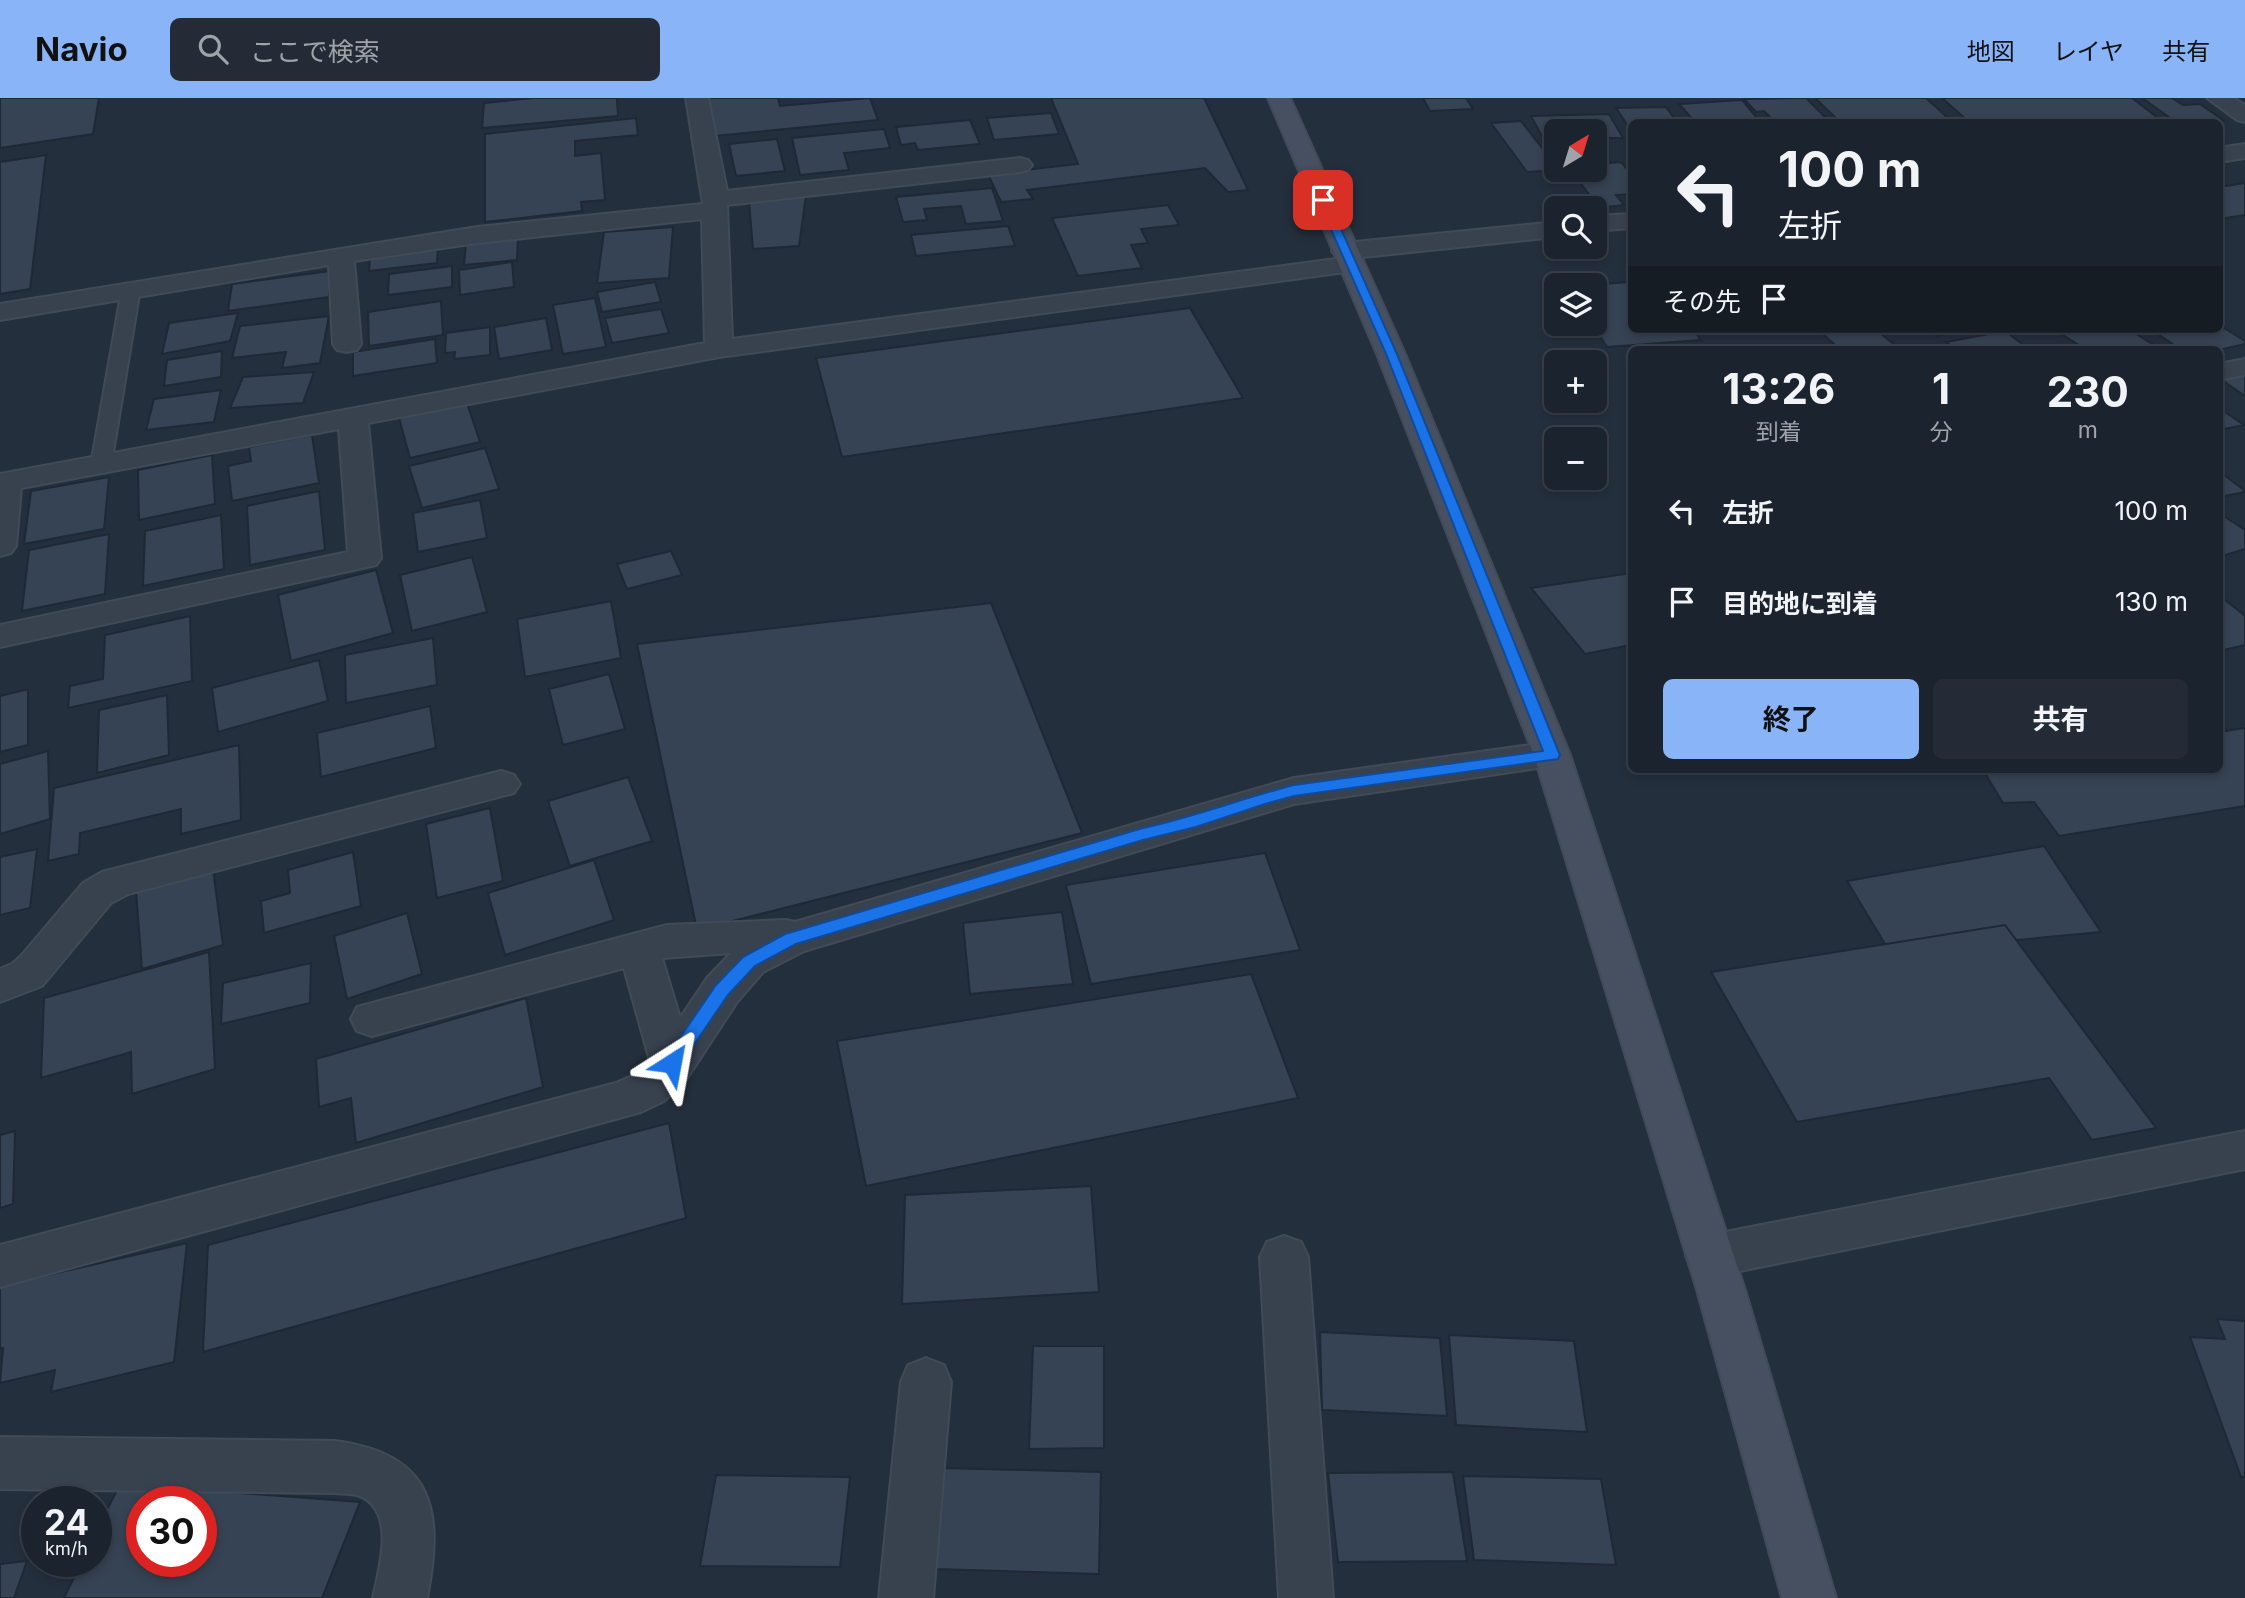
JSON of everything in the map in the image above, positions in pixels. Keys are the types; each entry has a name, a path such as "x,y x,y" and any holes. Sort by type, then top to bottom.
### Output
{"street":[{"path":"696,98 715,204 719,349"},
{"path":"1279,98 1391,354 1552,755 1710,1256 1809,1598"},
{"path":"2218,98 2245,115"},
{"path":"0,312 477,235 1020,165"},
{"path":"1607,223 1628,220"},
{"path":"0,546 3,483 719,349 1544,231"},
{"path":"341,255 347,344"},
{"path":"2223,371 2245,367"},
{"path":"0,636 365,558 353,417"},
{"path":"0,1266 625,1099 649,1088 672,1063 722,990 749,961 770,948 804,934 1294,791 1552,755"},
{"path":"0,986 27,975 36,967 97,893 116,882 501,784"},
{"path":"372,1019 667,941 804,934"},
{"path":"639,949 672,1063"},
{"path":"1710,1256 2245,1150"},
{"path":"1284,1257 1306,1598"},
{"path":"906,1598 926,1382"},
{"path":"0,1463 335,1467 377,1476 399,1498 410,1527 407,1566 400,1598"}],"lane":[{"path":"101,465 131,289"}],"building":[{"path":"0,98 99,98 93,134 0,148"},
{"path":"534,98 617,98 618,116 482,128 484,103"},
{"path":"691,98 778,98 780,106 870,98 878,120 704,137"},
{"path":"1051,98 1204,98 1248,190 1228,192 1205,168 1027,190 1033,199 1001,202 988,174 1078,164"},
{"path":"1423,98 1466,98 1473,109 1430,111"},
{"path":"1806,98 1827,119 1772,119 1764,111 1756,112 1744,99"},
{"path":"1815,98 1926,98 1949,119 1837,119"},
{"path":"1942,98 2132,98 2159,119 1966,119"},
{"path":"2142,98 2172,98 2183,105 2200,104 2222,119 2172,119"},
{"path":"1742,100 1758,119 1692,119 1679,104"},
{"path":"1666,107 1675,119 1628,119 1628,126 1616,108"},
{"path":"1051,113 1059,134 994,140 987,118"},
{"path":"1609,114 1623,138 1607,138 1607,119 1544,119 1544,140 1531,116"},
{"path":"636,118 638,135 575,141 575,156 601,153 605,200 581,202 582,211 485,222 485,134"},
{"path":"970,120 980,144 918,150 915,143 901,145 896,127"},
{"path":"1521,121 1544,151 1544,171 1527,172 1491,123"},
{"path":"884,129 890,148 844,153 849,170 800,175 792,138"},
{"path":"777,139 785,171 736,176 729,144"},
{"path":"46,155 30,289 0,294 0,162"},
{"path":"1621,162 1628,170 1628,194 1616,195 1624,205 1607,207 1607,196 1590,196 1580,182 1607,182 1607,163"},
{"path":"2245,183 2245,215 2223,218 2223,186"},
{"path":"992,188 1003,221 966,224 961,206 924,209 927,220 903,222 896,197"},
{"path":"806,196 799,246 753,249 749,202"},
{"path":"1168,205 1179,225 1141,229 1148,243 1131,245 1142,268 1078,276 1052,218"},
{"path":"1008,226 1015,246 916,256 911,235"},
{"path":"673,227 669,278 597,283 604,232"},
{"path":"518,238 517,260 464,265 466,242"},
{"path":"438,245 437,263 369,271 370,257"},
{"path":"512,262 514,287 460,295 459,270"},
{"path":"452,266 452,287 388,295 389,274"},
{"path":"330,271 329,297 228,311 232,284"},
{"path":"655,282 661,302 602,312 597,292"},
{"path":"1628,282 1628,333 1696,333 1701,340 1607,347 1600,336 1607,336 1607,284"},
{"path":"595,298 606,347 563,354 553,305"},
{"path":"441,301 443,335 369,346 368,312"},
{"path":"1190,308 1243,398 842,457 816,358"},
{"path":"661,309 669,333 612,343 605,318"},
{"path":"238,313 230,341 162,354 169,323"},
{"path":"329,316 320,363 282,368 286,352 232,358 240,326"},
{"path":"546,318 552,350 499,359 494,327"},
{"path":"490,327 490,355 454,359 455,352 445,353 446,333"},
{"path":"2223,327 2245,341 2245,344 2223,349 2223,346 2176,346 2156,333 2223,333"},
{"path":"1822,333 1880,333 1896,346 1836,346"},
{"path":"2008,333 2025,346 1951,346 1946,342"},
{"path":"2059,333 2134,333 2156,346 2081,346"},
{"path":"435,339 437,363 353,376 353,352"},
{"path":"222,351 221,377 164,386 167,360"},
{"path":"2245,371 2245,396 2223,381 2223,375"},
{"path":"314,372 303,403 230,408 243,377"},
{"path":"221,390 214,422 146,430 154,399"},
{"path":"467,403 480,442 410,458 399,418"},
{"path":"2223,411 2244,425 2223,429"},
{"path":"312,435 319,483 232,501 228,466 251,461 249,447"},
{"path":"485,448 499,489 422,508 409,466"},
{"path":"212,455 215,504 139,520 138,470"},
{"path":"2223,474 2245,491 2223,496"},
{"path":"109,477 104,529 24,544 31,491"},
{"path":"319,491 325,550 250,565 247,506"},
{"path":"480,500 487,538 418,552 413,513"},
{"path":"221,515 224,569 143,586 145,531"},
{"path":"2223,516 2245,530 2245,549 2223,556"},
{"path":"109,534 105,594 22,611 29,550"},
{"path":"671,551 682,575 627,589 617,564"},
{"path":"472,557 487,612 412,631 400,575"},
{"path":"376,570 393,633 291,661 278,595"},
{"path":"1628,573 1628,646 1585,654 1531,588"},
{"path":"2223,598 2245,616 2245,645 2223,650"},
{"path":"611,601 621,658 525,677 517,619"},
{"path":"991,603 1082,833 697,930 637,644"},
{"path":"190,616 192,681 68,708 70,686 103,679 105,635"},
{"path":"433,638 437,685 346,703 345,655"},
{"path":"319,660 328,701 218,732 212,688"},
{"path":"609,674 625,729 563,745 549,689"},
{"path":"28,689 28,745 0,752 0,696"},
{"path":"167,695 169,755 97,773 99,710"},
{"path":"430,706 436,748 321,777 317,733"},
{"path":"2245,728 2245,806 2059,836 2034,802 2003,803 1985,773 2223,773 2223,731"},
{"path":"239,745 241,820 181,834 181,809 80,833 79,854 48,861 54,788"},
{"path":"48,751 50,819 0,834 0,764"},
{"path":"628,777 652,841 570,866 548,801"},
{"path":"490,808 503,881 437,898 426,824"},
{"path":"2044,846 2101,932 2017,940 1885,944 1847,881"},
{"path":"37,849 30,908 0,915 0,857"},
{"path":"353,852 361,906 264,933 261,901 290,893 288,870"},
{"path":"1265,853 1300,950 1091,984 1066,885"},
{"path":"594,860 614,920 505,955 488,893"},
{"path":"213,869 223,945 142,969 136,891"},
{"path":"1062,912 1073,984 970,994 963,923"},
{"path":"407,913 422,974 347,999 334,936"},
{"path":"2005,925 2156,1128 2092,1140 2049,1078 1797,1122 1711,972"},
{"path":"209,952 215,1069 132,1094 131,1052 41,1078 44,998"},
{"path":"311,963 310,1003 221,1024 223,983"},
{"path":"1251,974 1298,1098 866,1186 837,1041"},
{"path":"526,998 543,1087 356,1143 351,1098 319,1107 316,1059"},
{"path":"669,1123 686,1218 203,1352 208,1245"},
{"path":"15,1131 13,1204 0,1208 0,1135"},
{"path":"1091,1186 1099,1292 902,1304 905,1195"},
{"path":"187,1243 174,1362 51,1392 55,1370 0,1383 3,1348 0,1348 0,1286"},
{"path":"2217,1319 2245,1321 2245,1477 2241,1477 2190,1337 2225,1339"},
{"path":"1320,1332 1440,1338 1447,1416 1322,1410"},
{"path":"1449,1335 1574,1341 1587,1432 1456,1425"},
{"path":"1033,1346 1104,1346 1104,1448 1029,1449"},
{"path":"944,1468 1101,1472 1099,1574 934,1569"},
{"path":"1453,1472 1467,1561 1338,1562 1328,1473"},
{"path":"716,1475 850,1477 840,1567 700,1566"},
{"path":"1463,1476 1601,1479 1616,1565 1474,1560"},
{"path":"120,1484 147,1486 126,1486 126,1577 217,1577 217,1491 360,1502 322,1598 64,1598 74,1577 112,1577 112,1500"},
{"path":"21,1562 21,1577 14,1598 0,1598 0,1564"}],"route":[{"path":"672,1063 722,990 749,961 791,939 1294,791 1552,755 1391,354 1323,200"}]}
